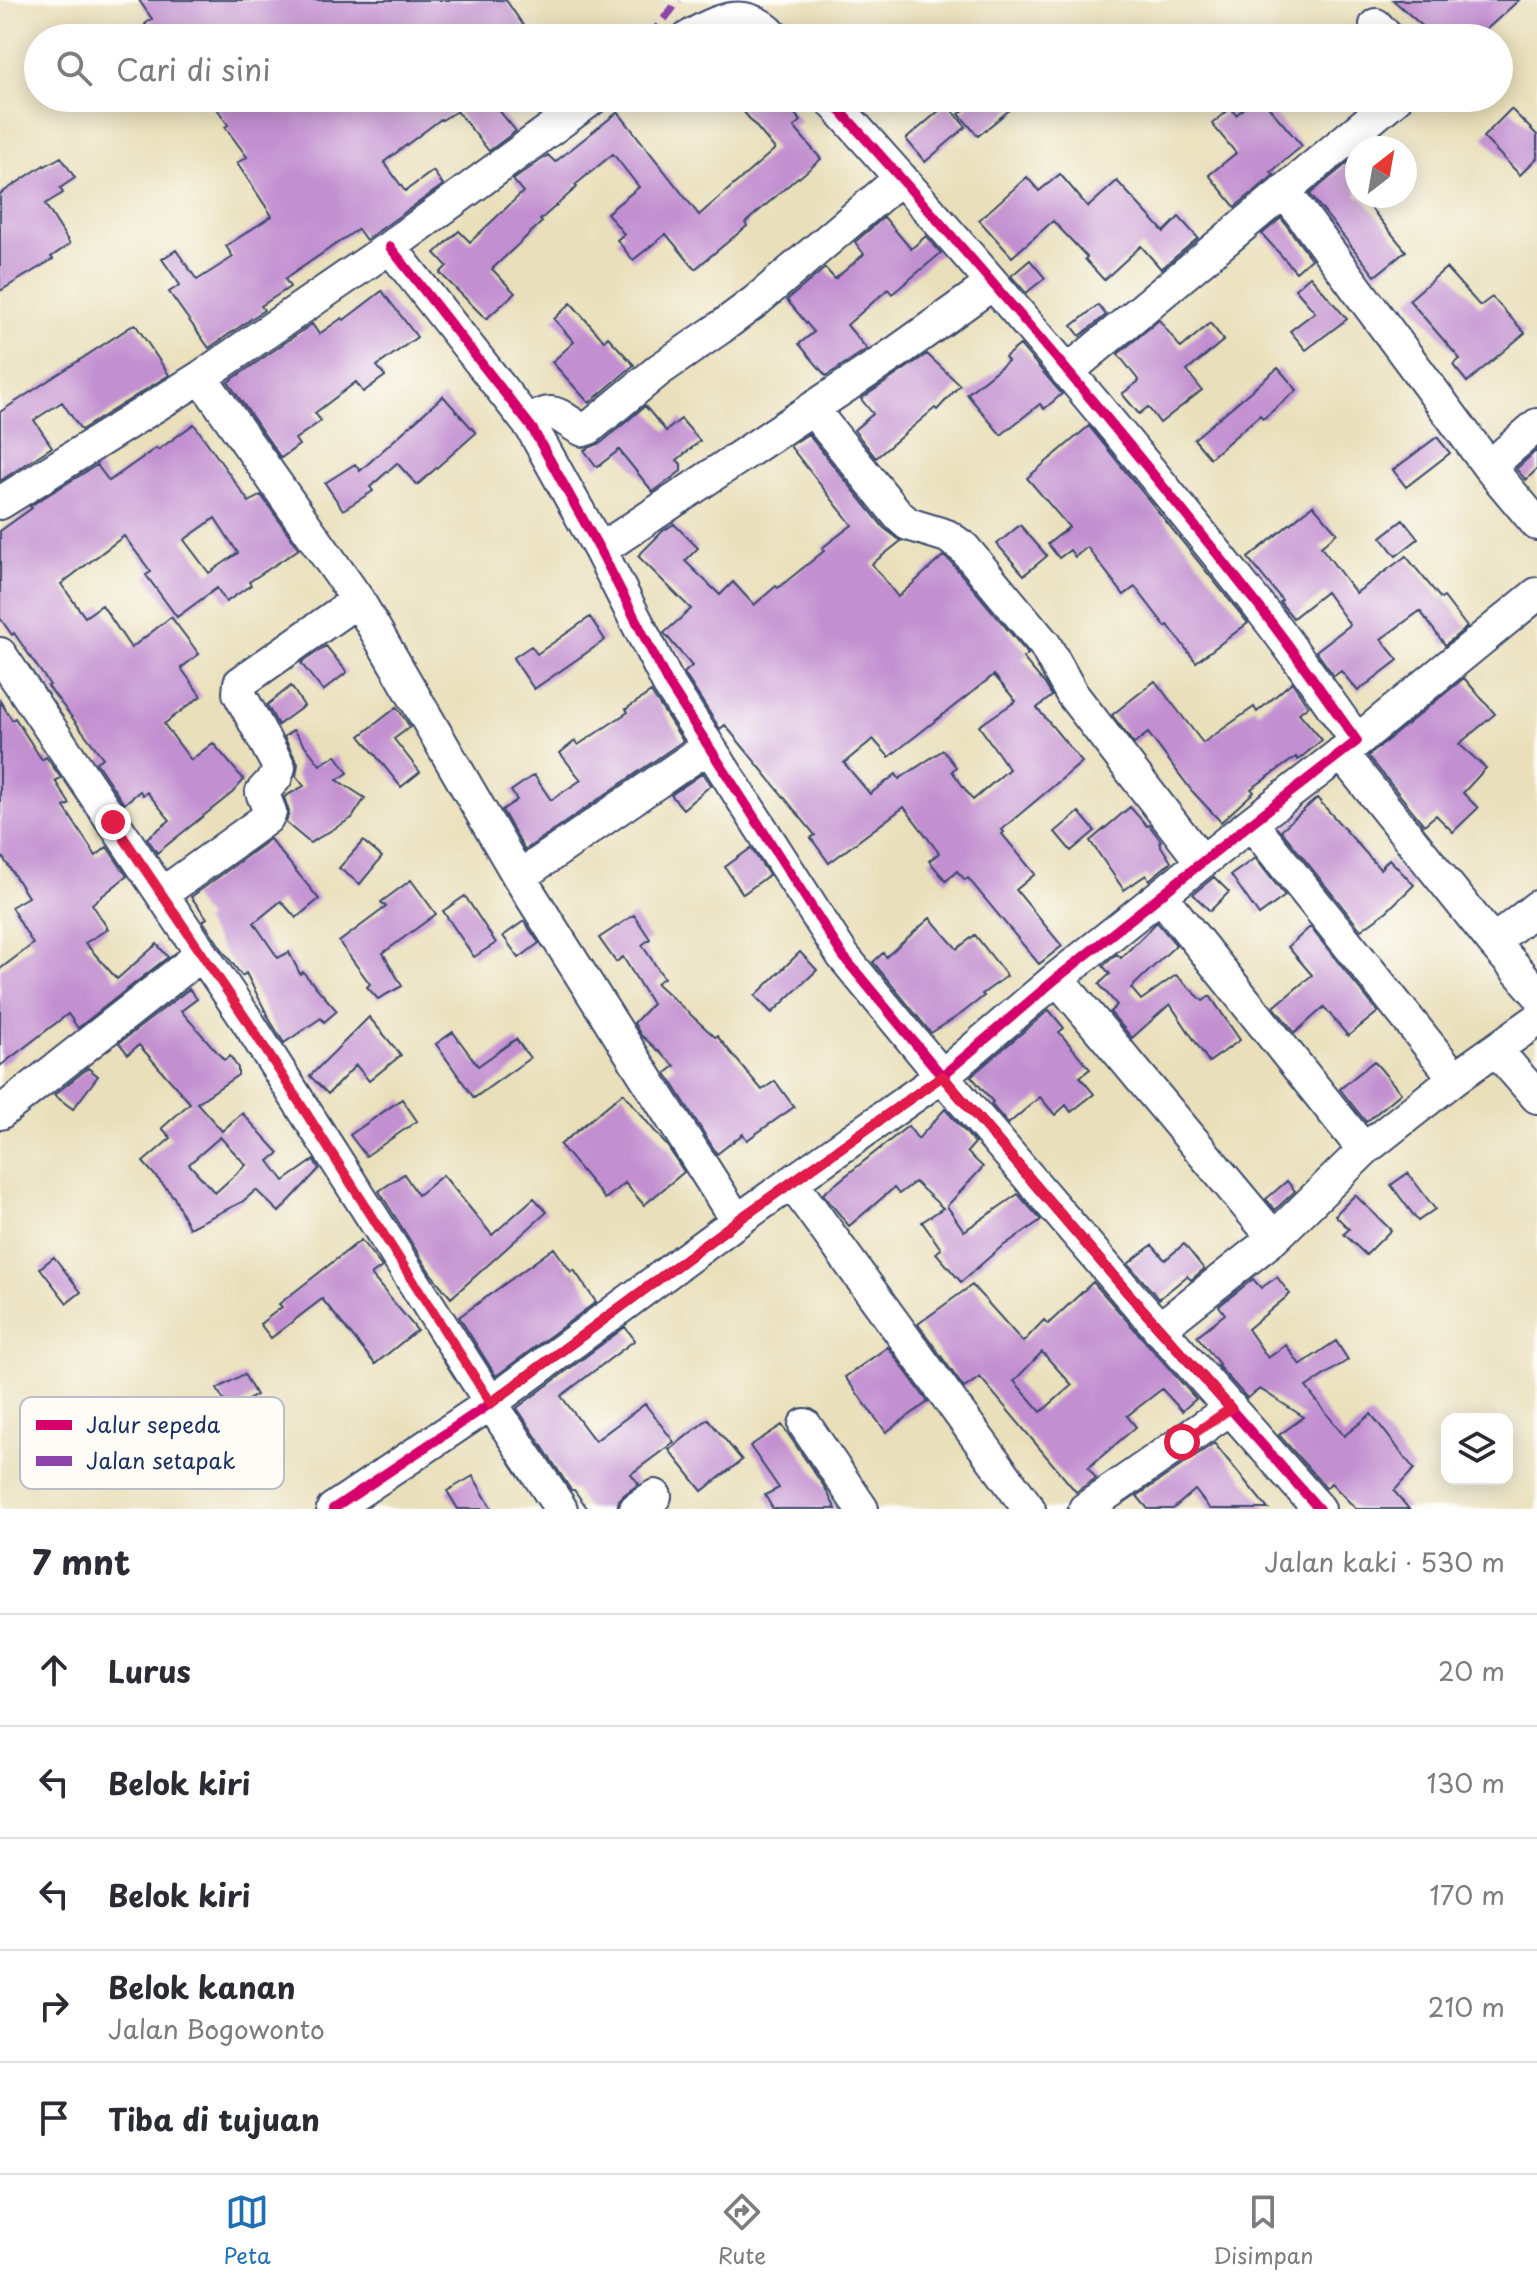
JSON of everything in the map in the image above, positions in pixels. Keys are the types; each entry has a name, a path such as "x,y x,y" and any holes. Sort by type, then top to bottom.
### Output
{"street":[{"path":"711,24 740,17 759,24"},
{"path":"0,503 201,377 390,247 574,112"},
{"path":"842,112 1067,372 1266,615 1349,747 1493,942 1537,993"},
{"path":"1067,372 1379,112"},
{"path":"528,423 548,412 583,430 589,428 659,370 756,301 901,178"},
{"path":"1285,192 1489,467 1537,524"},
{"path":"390,247 528,423 600,550 668,683 843,956 1159,1329 1319,1509"},
{"path":"600,550 897,352 992,284"},
{"path":"201,377 358,600 519,877 737,1221"},
{"path":"812,409 899,516 908,524 947,536 964,548 1045,645 1072,694 1202,862"},
{"path":"1489,467 1537,425"},
{"path":"333,1509 491,1403 737,1221 942,1076 1057,978 1537,594"},
{"path":"162,894 267,818 270,812 262,792 279,772 279,767 239,693 240,683 358,600"},
{"path":"0,654 257,1035 561,1509"},
{"path":"519,877 708,747"},
{"path":"1251,823 1455,1078"},
{"path":"1161,896 1364,1150"},
{"path":"1493,942 1537,907"},
{"path":"0,1113 202,954"},
{"path":"1057,978 1274,1238"},
{"path":"1159,1329 1274,1238 1364,1150 1455,1078 1537,1020"},
{"path":"1496,1050 1537,1097"},
{"path":"792,1183 1029,1509"},
{"path":"1085,1509 1231,1408"},
{"path":"805,1425 862,1509"}],"building":[{"path":"139,0 506,0 522,24 145,24 152,19"},
{"path":"1393,0 1519,0 1492,24 1420,24"},
{"path":"1513,111 1537,135 1537,158 1520,175 1483,137 1508,112"},
{"path":"219,112 455,112 441,119 384,162 405,191 433,171 443,185 366,240 358,229 285,279 290,287 261,306 264,310 209,348 169,292 180,285 162,259 176,250 197,280 233,257 226,246 272,216 237,163 247,157 225,127 228,125"},
{"path":"458,112 500,112 516,131 489,151"},
{"path":"618,112 699,215 775,149 744,112 793,112 801,121 794,127 821,159 695,269 666,234 633,260 617,240 624,234 607,213 639,187 613,154 575,185 577,187 492,269 515,293 486,319 440,273 447,266 435,253 459,231 470,242 523,192 513,180 548,155 555,162"},
{"path":"938,112 954,112 966,127 925,162 906,139"},
{"path":"961,112 1007,112 978,136 959,114"},
{"path":"1226,112 1236,115 1240,112 1273,112 1302,146 1271,172 1274,175 1235,207 1209,175 1236,153 1212,124"},
{"path":"61,157 75,178 60,188 63,193 45,204 70,244 51,257 53,259 0,291 0,194"},
{"path":"1345,165 1345,208 1371,208 1406,251 1375,276 1310,194"},
{"path":"1060,174 1088,207 1117,181 1164,232 1179,217 1198,238 1161,269 1141,246 1104,280 1053,221 1012,257 979,220 1027,177 1039,191"},
{"path":"884,217 911,249 926,236 941,253 892,294 888,289 847,325 867,349 826,376 799,344 814,332 787,300 825,268 835,279 864,254 855,242"},
{"path":"1281,218 1311,259 1296,272 1262,234"},
{"path":"1030,260 1045,278 1026,293 1011,276"},
{"path":"1446,268 1480,306 1492,297 1525,333 1467,382 1453,365 1460,359 1409,300"},
{"path":"1310,276 1347,319 1306,350 1290,331 1315,312 1295,289"},
{"path":"382,291 417,337 377,366 385,376 363,392 356,382 315,413 321,421 295,439 299,445 281,458 228,382 312,324 319,334 342,318 344,320"},
{"path":"571,303 604,341 608,337 634,365 589,403 552,362 574,342 554,319"},
{"path":"1098,305 1106,315 1080,336 1072,326"},
{"path":"1159,320 1181,348 1210,323 1224,340 1187,371 1202,390 1160,423 1148,407 1139,414 1122,394 1139,381 1118,354"},
{"path":"135,324 169,375 81,430 62,402 34,420 52,447 0,481 0,412"},
{"path":"1020,345 1062,394 1044,409 1040,404 1001,435 967,394 1008,361 1005,357"},
{"path":"927,354 960,385 937,410 935,408 876,458 854,430 873,414 861,399"},
{"path":"1278,368 1297,390 1263,419 1260,415 1210,458 1194,439"},
{"path":"443,396 476,433 417,485 397,463 370,487 373,491 343,510 325,483 355,464 360,471"},
{"path":"645,406 666,431 681,419 700,441 677,460 681,471 653,492 619,450 597,467 584,450 601,443"},
{"path":"194,424 249,502 261,495 299,549 249,582 251,585 226,602 217,588 177,617 146,575 151,572 124,536 61,584 85,617 102,605 131,648 171,617 199,654 181,668 201,696 164,724 191,760 213,743 244,780 157,853 147,838 170,820 147,792 143,795 140,791 124,804 96,762 103,758 0,618 0,531 32,508 30,506 97,465 109,481 156,448 158,450","holes":["215,518 238,553 209,573 184,540"]},
{"path":"1089,426 1248,623 1196,662 1135,587 1124,595 1087,547 1075,557 1070,550 1059,558 1048,544 1069,527 1027,478"},
{"path":"808,434 884,528 901,541 872,564 898,597 943,556 1028,654 1023,658 1052,696 1037,708 1082,762 1001,830 1035,874 1016,890 1062,946 1039,964 968,878 965,880 957,871 946,881 929,861 939,853 904,807 829,863 811,838 815,835 725,725 720,729 684,673 692,666 664,633 691,609 638,556 674,524 698,548 685,561 720,595 733,582 754,605 824,551 822,548 852,525 790,446","holes":["994,675 1016,701 979,726 1009,769 973,800 952,771 956,767 943,750 899,779 896,774 870,794 844,763 873,739 889,757"]},
{"path":"1437,437 1450,453 1406,487 1393,470"},
{"path":"1537,450 1537,469 1526,480 1516,469"},
{"path":"1313,505 1337,533 1321,547 1356,593 1406,556 1467,627 1445,645 1420,611 1381,639 1398,660 1358,691 1341,671 1334,676 1316,651 1350,625 1326,592 1293,618 1248,558"},
{"path":"1403,520 1418,539 1396,556 1381,537"},
{"path":"1020,525 1047,556 1024,575 997,544"},
{"path":"590,617 605,640 534,689 513,658 531,646 537,654"},
{"path":"326,646 347,672 323,691 301,663"},
{"path":"1464,678 1495,714 1459,744 1486,768 1463,793 1478,808 1453,832 1436,815 1424,825 1368,756"},
{"path":"1155,681 1203,743 1254,707 1257,712 1292,682 1308,706 1299,713 1322,740 1298,760 1296,757 1251,789 1254,792 1221,822 1192,791 1148,733 1134,744 1112,715"},
{"path":"291,686 304,706 278,725 267,705"},
{"path":"651,692 683,741 525,850 502,810 517,800 511,791 534,775 551,800 581,780 560,753 575,741 578,745 628,712 626,709"},
{"path":"0,701 42,760 46,757 61,778 55,781 70,804 64,807 96,856 107,847 127,876 92,904 108,929 85,943 117,979 157,944 168,957 78,1028 68,1014 0,1066 0,969 33,944 11,907 28,897 0,853"},
{"path":"397,707 410,727 394,739 420,772 401,787 360,736"},
{"path":"293,730 320,765 336,755 348,773 337,780 365,798 352,818 310,843 286,823 289,812 284,797 304,786 296,776 298,764 284,737"},
{"path":"703,773 711,785 683,809 671,795"},
{"path":"1317,798 1380,869 1389,859 1414,885 1361,930 1281,830"},
{"path":"1130,807 1161,841 1159,843 1171,862 1149,880 1146,875 1124,890 1090,841"},
{"path":"1079,812 1095,831 1071,851 1055,832"},
{"path":"270,839 319,899 296,918 281,901 254,923 278,958 289,952 300,974 303,972 337,1011 324,1022 321,1018 284,1043 246,973 242,976 224,952 203,921 207,918 191,897"},
{"path":"363,841 382,857 360,884 339,868"},
{"path":"751,848 769,875 743,894 725,867"},
{"path":"1255,858 1285,896 1259,915 1231,875"},
{"path":"1214,877 1229,892 1210,911 1193,894"},
{"path":"411,880 436,914 383,953 402,986 378,999 339,942 386,907 381,902"},
{"path":"465,896 496,943 474,957 443,911"},
{"path":"634,915 650,939 642,945 664,978 656,983 717,1036 762,1090 775,1081 794,1107 747,1140 743,1134 717,1154 666,1073 675,1066 641,1035 634,1023 652,1004 623,957 616,962 599,938"},
{"path":"930,918 957,949 975,935 1007,976 961,1014 931,1033 873,962 883,953 886,957"},
{"path":"524,921 539,943 519,958 503,936"},
{"path":"1157,922 1176,945 1131,988 1141,1000 1176,975 1203,1001 1210,996 1240,1040 1209,1062 1170,1004 1132,1038 1110,1012 1117,1005 1099,984 1110,974 1103,966 1117,954 1121,958"},
{"path":"1310,927 1378,1012 1348,1036 1324,1007 1295,1033 1274,1007 1312,975 1288,947"},
{"path":"800,952 817,970 772,1013 755,996"},
{"path":"189,989 197,999 181,1011 224,1060 230,1056 238,1068 238,1075 197,1103 222,1131 242,1113 279,1153 269,1161 284,1181 314,1160 319,1169 279,1212 256,1190 242,1202 189,1228 174,1197 143,1162 171,1138 162,1128 190,1103 139,1045 128,1054 119,1043","holes":["220,1137 246,1165 215,1193 189,1164"]},
{"path":"1049,1010 1064,1028 1059,1032 1090,1069 1080,1077 1094,1094 1071,1112 1066,1105 1055,1115 1040,1097 1008,1124 971,1076"},
{"path":"369,1017 401,1055 369,1081 356,1065 328,1094 310,1076"},
{"path":"453,1032 478,1066 516,1039 530,1058 474,1098 436,1044"},
{"path":"1374,1061 1401,1093 1366,1122 1340,1089"},
{"path":"88,1068 98,1076 73,1109 54,1095"},
{"path":"623,1093 668,1147 684,1172 644,1205 625,1183 605,1199 560,1145"},
{"path":"402,1099 417,1121 366,1156 350,1135"},
{"path":"945,1109 975,1143 967,1152 983,1167 947,1206 964,1231 1018,1194 1041,1220 1000,1248 961,1282 936,1253 941,1249 922,1222 943,1208 915,1182 899,1194 894,1188 849,1226 823,1194 908,1126 918,1139"},
{"path":"1408,1173 1435,1209 1418,1221 1391,1185"},
{"path":"404,1174 418,1195 443,1175 492,1235 534,1198 547,1212 451,1298 431,1274 379,1191"},
{"path":"1287,1181 1295,1191 1275,1210 1266,1199"},
{"path":"1355,1195 1391,1230 1366,1255 1344,1234 1349,1229 1335,1215"},
{"path":"361,1240 382,1267 371,1275 417,1330 375,1364 322,1299 271,1338 260,1324 282,1307 279,1304"},
{"path":"1184,1244 1204,1269 1191,1280 1187,1276 1159,1299 1128,1264 1152,1245 1165,1260"},
{"path":"554,1248 596,1302 496,1376 459,1317"},
{"path":"54,1257 81,1292 67,1303 40,1268"},
{"path":"1277,1277 1290,1294 1248,1329 1268,1358 1286,1345 1300,1365 1336,1341 1348,1360 1306,1387 1344,1436 1371,1414 1414,1469 1394,1491 1409,1509 1356,1509 1331,1483 1326,1488 1279,1435 1304,1417 1260,1389 1247,1398 1217,1365 1197,1336 1225,1314 1219,1306 1253,1279 1261,1288"},
{"path":"1093,1282 1196,1399 1182,1411 1162,1389 1127,1416 1136,1427 1088,1468 1096,1478 1076,1492 980,1377 964,1388 918,1324 972,1285 1023,1342 1044,1320 1048,1324","holes":["1042,1352 1072,1385 1041,1412 1014,1381"]},
{"path":"625,1327 635,1340 561,1396 595,1441 645,1404 674,1442 631,1474 639,1484 619,1500 617,1509 588,1509 571,1490 517,1408"},
{"path":"888,1347 928,1402 886,1432 845,1377"},
{"path":"244,1374 256,1395 222,1397 217,1389"},
{"path":"708,1419 742,1460 702,1491 669,1450"},
{"path":"782,1425 836,1509 773,1509 765,1495 779,1488 750,1446"},
{"path":"1214,1443 1268,1509 1210,1509 1195,1490 1173,1509 1148,1509 1137,1496"},
{"path":"473,1476 492,1509 458,1509 447,1491"}],"marked path":[{"path":"660,24 679,0"}],"cycle path":[{"path":"333,1509 491,1403 737,1221 942,1076 1057,978 1357,741 1276,629 1106,417 841,112"},
{"path":"390,247 532,428 600,550 668,683 843,956 1128,1293 1319,1509"}],"route":[{"path":"113,822 248,1022 491,1403 737,1221 942,1076 1231,1408 1182,1442"}]}
